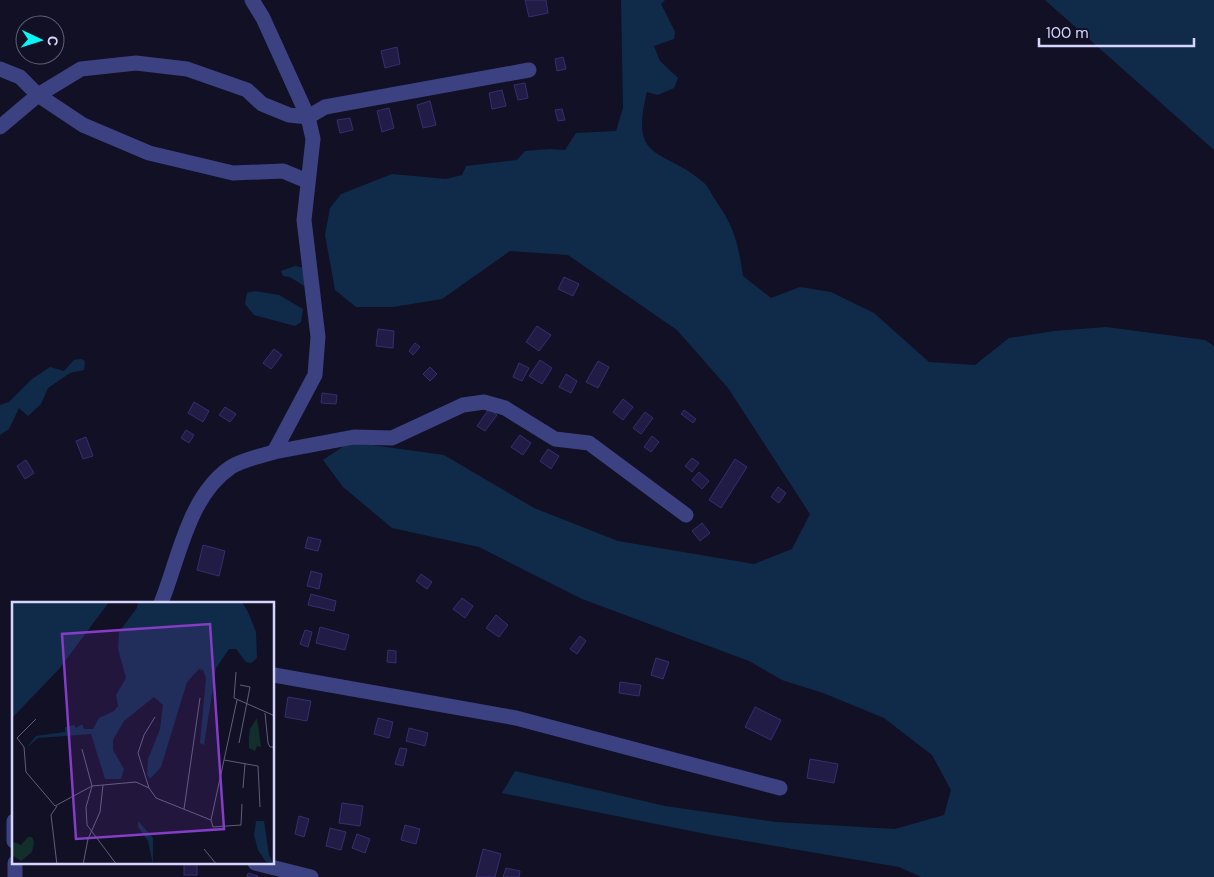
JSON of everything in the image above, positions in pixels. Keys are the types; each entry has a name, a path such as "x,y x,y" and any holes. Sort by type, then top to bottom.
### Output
{"street":[{"path":"252,0 263,18 308,117 313,139 304,220 318,337 315,375 274,452"},
{"path":"0,127 38,94 81,69 136,63 187,69 247,90 262,104 289,115 308,117 326,107 529,70"},
{"path":"0,69 20,78 38,94 83,125 149,153 233,173 283,171 307,181"},
{"path":"161,602 193,517 211,486 231,467 274,452 354,437 392,438 463,405 484,402 505,408 555,439 588,442 686,515"},
{"path":"275,675 516,718 780,788"},
{"path":"15,864 15,877"},
{"path":"259,864 311,877"}],"water":[{"path":"621,0 665,0 661,4 675,32 674,39 654,46 660,61 678,78 674,88 658,95 647,92 642,131 646,142 653,150 688,171 706,185 731,226 737,244 743,276 771,298 800,287 831,292 874,313 929,362 975,365 1009,338 1054,331 1106,327 1205,340 1214,346 1214,877 921,877 899,867 711,835 502,793 515,771 665,806 776,822 895,829 944,815 951,790 932,755 884,718 823,693 782,680 749,661 582,599 479,547 392,528 343,487 323,460 350,442 444,455 534,508 618,541 754,564 792,549 810,514 728,388 677,330 568,255 510,251 442,299 393,307 356,307 335,290 325,235 330,208 341,194 392,174 446,179 462,175 466,166 517,160 525,151 565,150 576,133 616,131 623,108"},
{"path":"1045,0 1214,0 1214,150"},
{"path":"295,266 301,267 305,271 304,286 290,277 283,276 281,271"},
{"path":"255,291 279,295 303,309 301,322 295,326 254,315 245,304 247,293"},
{"path":"81,359 85,361 84,370 70,373 48,388 41,404 28,416 19,408 9,429 0,435 0,405 9,402 32,379 50,367 64,371 74,360"}],"building":[{"path":"525,0 546,0 548,13 529,17"},
{"path":"397,47 400,64 385,68 381,51"},
{"path":"563,57 566,69 557,71 555,59"},
{"path":"525,83 528,98 518,100 514,85"},
{"path":"502,90 506,106 492,109 489,93"},
{"path":"430,101 436,125 423,128 417,105"},
{"path":"389,108 394,128 382,132 377,111"},
{"path":"562,109 565,120 558,121 555,110"},
{"path":"350,118 353,130 340,133 337,120"},
{"path":"564,277 579,284 573,296 558,289"},
{"path":"537,326 551,335 539,351 526,342"},
{"path":"378,329 394,331 393,348 376,346"},
{"path":"415,343 420,347 413,355 409,351"},
{"path":"274,349 282,355 271,369 263,363"},
{"path":"540,360 552,368 542,384 529,376"},
{"path":"598,361 609,367 598,388 586,382"},
{"path":"519,363 529,368 522,381 513,377"},
{"path":"430,367 437,374 430,381 423,374"},
{"path":"566,374 577,381 571,393 559,387"},
{"path":"322,393 337,395 336,404 321,403"},
{"path":"623,399 633,407 623,420 613,412"},
{"path":"194,402 209,411 203,422 188,413"},
{"path":"225,407 236,414 230,422 219,415"},
{"path":"489,409 497,415 485,431 477,426"},
{"path":"684,410 696,419 693,423 681,414"},
{"path":"645,412 653,418 641,434 633,428"},
{"path":"186,430 194,435 189,443 181,438"},
{"path":"520,435 531,443 523,455 511,447"},
{"path":"652,436 659,442 651,452 644,447"},
{"path":"86,437 93,456 83,459 76,441"},
{"path":"548,449 559,456 551,469 540,461"},
{"path":"692,458 699,463 692,472 685,466"},
{"path":"735,459 747,467 721,508 709,500"},
{"path":"26,460 34,473 25,479 17,466"},
{"path":"699,472 709,481 702,489 692,480"},
{"path":"778,487 786,493 779,503 771,497"},
{"path":"702,523 710,533 700,541 692,531"},
{"path":"308,537 321,540 318,551 305,548"},
{"path":"203,545 225,551 219,576 197,570"},
{"path":"311,571 322,574 319,589 307,586"},
{"path":"421,574 432,582 427,589 416,581"},
{"path":"311,594 336,601 334,611 308,605"},
{"path":"462,598 473,606 465,618 453,609"},
{"path":"496,615 508,625 499,637 486,628"},
{"path":"320,627 349,635 345,650 316,643"},
{"path":"305,630 312,632 308,647 300,644"},
{"path":"580,636 586,641 577,654 570,649"},
{"path":"388,650 396,651 396,663 387,662"},
{"path":"656,658 669,662 663,679 651,675"},
{"path":"620,682 641,685 639,696 619,693"},
{"path":"288,697 311,701 307,721 285,717"},
{"path":"755,707 781,720 771,740 745,727"},
{"path":"378,718 393,722 389,738 374,734"},
{"path":"409,728 428,733 425,746 406,741"},
{"path":"400,748 407,749 403,766 395,764"},
{"path":"810,759 838,764 834,783 807,778"},
{"path":"342,803 363,806 360,826 339,823"},
{"path":"299,816 309,819 304,837 295,834"},
{"path":"405,825 420,829 416,844 401,840"},
{"path":"330,828 346,832 341,850 326,846"},
{"path":"357,834 370,839 365,853 352,848"},
{"path":"483,849 501,854 495,877 476,877"},
{"path":"184,864 197,864 197,875 184,875"},
{"path":"506,868 520,871 519,877 503,877"},
{"path":"248,873 258,876 247,877"}]}
